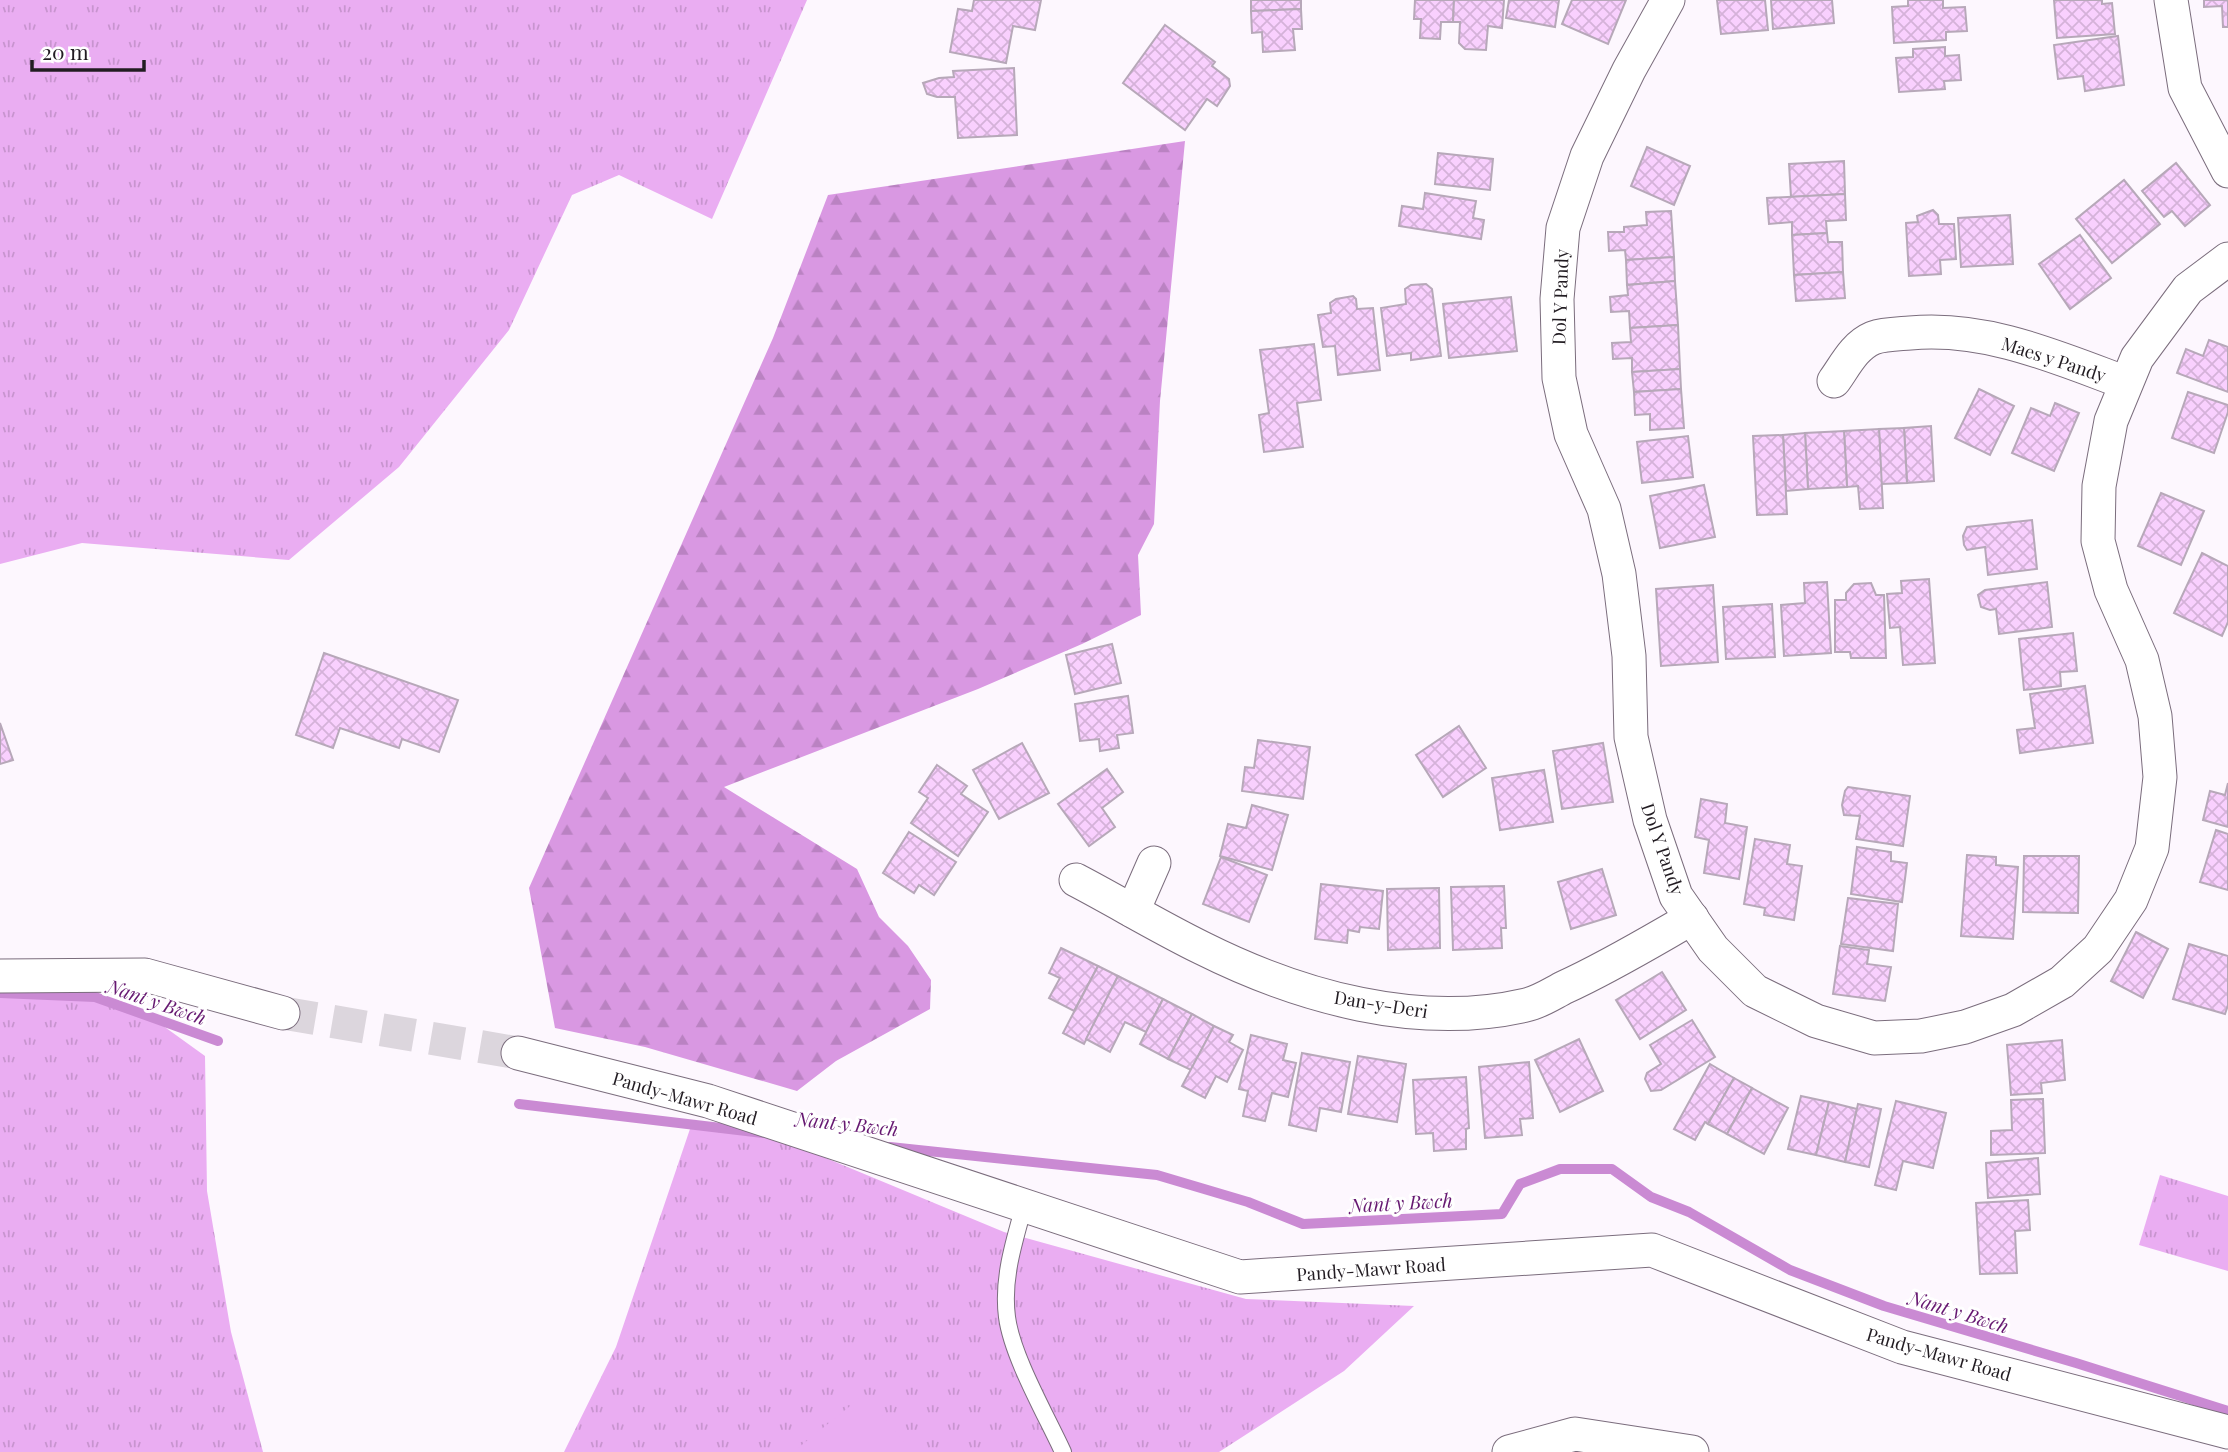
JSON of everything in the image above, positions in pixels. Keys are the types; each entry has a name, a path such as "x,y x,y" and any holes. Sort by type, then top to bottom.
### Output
{"street":[{"name":"Dol Y Pandy","path":"1668,0 1629,70 1587,156 1563,228 1557,299 1559,377 1572,434 1604,509 1619,573 1629,656 1631,737 1650,820 1676,896 1713,949 1755,991 1816,1021 1874,1038 1921,1036 1965,1027 2013,1010 2062,982 2098,949 2131,900 2152,848 2161,777 2155,716 2143,660 2111,590 2098,541 2099,486 2111,421 2137,358 2189,289 2228,259"},
{"path":"2171,0 2185,89 2228,171"},
{"name":"Maes y Pandy","path":"1834,381 1855,350 1872,339 1928,331 2013,342 2126,383"},
{"path":"1133,911 1154,863"},
{"name":"Dan-y-Deri","path":"1076,880 1203,949 1271,978 1339,1000 1419,1013 1477,1012 1529,1004 1589,976 1692,918"},
{"path":"0,976 145,975 283,1013"},
{"name":"Pandy-Mawr Road","path":"518,1053 708,1101 1240,1278 1652,1250 1902,1347 2228,1432"},
{"path":"1509,1452 1575,1434 1692,1452"}],"lane":[{"path":"1024,1206 1010,1256 1006,1283 1007,1318 1015,1348 1063,1452"}],"green space":[{"path":"0,0 807,0 712,219 619,175 572,195 509,330 399,467 289,560 82,543 0,564"},
{"path":"1185,141 1160,401 1154,524 1138,555 1141,615 978,689 724,787 857,869 879,917 908,946 931,980 930,1009 836,1061 797,1091 645,1047 555,1028 529,888 773,338 828,195"},
{"path":"0,993 95,997 155,1020 205,1056 207,1191 231,1332 263,1452 0,1452"},
{"path":"691,1126 768,1134 1004,1232 1246,1299 1414,1306 1344,1371 1219,1452 564,1452 616,1347"},
{"path":"2160,1175 2228,1196 2228,1271 2139,1245"},
{"path":"865,1394 912,1452 793,1452"}],"building":[{"path":"974,0 1041,0 1035,30 1013,26 1006,63 950,52 958,9 972,11"},
{"path":"1251,0 1301,0 1301,9 1251,11"},
{"path":"1415,0 1454,0 1453,22 1441,22 1440,39 1420,38 1421,19 1414,19"},
{"path":"1454,0 1504,0 1502,28 1488,26 1486,50 1465,49 1459,43 1460,22 1453,22"},
{"path":"1509,0 1559,0 1555,27 1506,18"},
{"path":"1572,0 1626,0 1608,44 1562,24"},
{"path":"1717,0 1765,0 1768,30 1721,34"},
{"path":"1771,0 1832,0 1834,23 1773,29"},
{"path":"1908,0 1943,0 1943,8 1965,7 1967,31 1946,32 1946,40 1894,43 1892,7 1908,6"},
{"path":"2054,0 2102,0 2102,4 2112,3 2115,34 2057,38"},
{"path":"2204,0 2228,0 2228,27 2223,27 2222,6 2204,7"},
{"path":"1301,9 1302,29 1293,29 1295,50 1263,52 1262,32 1252,33 1251,11"},
{"path":"1165,25 1215,62 1212,66 1229,79 1230,86 1217,106 1207,99 1185,130 1123,83"},
{"path":"2118,36 2124,85 2085,91 2083,76 2058,79 2054,45"},
{"path":"1945,47 1945,56 1959,55 1961,80 1944,81 1945,89 1899,92 1896,58 1913,57 1913,49"},
{"path":"1014,68 1017,135 958,138 955,97 927,94 923,83 954,77 953,71"},
{"path":"1647,147 1690,166 1674,205 1631,186"},
{"path":"1438,153 1493,159 1490,190 1435,184"},
{"path":"1844,161 1845,194 1791,197 1789,164"},
{"path":"2176,163 2210,205 2185,226 2172,211 2164,217 2142,191"},
{"path":"2124,180 2160,224 2112,263 2076,219"},
{"path":"1425,193 1476,201 1473,218 1484,220 1481,239 1399,226 1402,206 1423,209"},
{"path":"1845,194 1846,220 1826,221 1827,233 1792,235 1792,222 1769,224 1767,198"},
{"path":"1933,210 1938,215 1939,224 1954,224 1956,259 1940,260 1941,274 1909,276 1906,223 1918,222 1917,216"},
{"path":"1671,211 1674,257 1626,260 1625,250 1609,251 1608,232 1624,232 1624,227 1647,225 1646,212"},
{"path":"2010,215 2013,264 1961,267 1958,218"},
{"path":"1827,233 1828,242 1842,242 1843,272 1794,275 1792,235"},
{"path":"2080,235 2111,278 2070,309 2039,264"},
{"path":"1674,257 1675,281 1627,285 1626,260"},
{"path":"1843,272 1845,298 1796,301 1794,275"},
{"path":"1675,281 1678,325 1630,328 1629,311 1611,312 1610,297 1628,295 1627,285"},
{"path":"1426,284 1432,289 1441,356 1411,360 1411,353 1387,356 1381,308 1406,304 1405,289 1411,285"},
{"path":"1353,296 1357,309 1373,308 1380,370 1338,375 1335,346 1323,347 1318,315 1331,313 1330,303 1336,299"},
{"path":"1511,297 1517,351 1449,358 1443,304"},
{"path":"1678,325 1680,369 1632,372 1632,358 1613,359 1612,343 1631,342 1630,328"},
{"path":"2209,340 2228,347 2228,392 2177,373 2186,349 2203,356"},
{"path":"1314,344 1321,400 1297,403 1303,447 1264,452 1259,415 1269,413 1260,350"},
{"path":"1680,369 1681,389 1634,392 1632,372"},
{"path":"1681,389 1684,428 1650,430 1650,414 1635,415 1634,392"},
{"path":"1979,389 2014,406 1990,455 1955,438"},
{"path":"2188,392 2228,405 2214,453 2172,438"},
{"path":"2055,403 2079,413 2054,471 2012,453 2031,408 2050,416"},
{"path":"1931,426 1934,481 1907,483 1904,428"},
{"path":"1904,428 1907,483 1881,484 1879,429"},
{"path":"1879,429 1883,508 1860,509 1858,486 1847,487 1844,431"},
{"path":"1844,431 1847,487 1808,489 1805,433"},
{"path":"1805,433 1808,489 1786,491 1783,435"},
{"path":"1783,435 1787,514 1757,515 1753,436"},
{"path":"1688,436 1693,477 1642,483 1637,442"},
{"path":"1704,485 1715,537 1660,548 1650,496"},
{"path":"2161,493 2204,511 2181,565 2138,546"},
{"path":"2032,520 2037,569 1988,575 1985,547 1967,550 1964,545 1963,536 1967,527"},
{"path":"2202,553 2228,566 2228,622 2222,636 2174,613"},
{"path":"1929,579 1935,663 1903,665 1900,627 1890,628 1887,594 1902,593 1901,581"},
{"path":"1827,582 1831,653 1784,656 1781,605 1805,603 1804,583"},
{"path":"2047,582 2052,627 1999,634 1996,609 1981,607 1978,595 1985,590"},
{"path":"1871,583 1876,595 1884,595 1886,658 1851,658 1850,652 1835,652 1835,600 1846,600 1846,593 1854,584"},
{"path":"1713,585 1718,662 1661,666 1656,589"},
{"path":"1772,604 1775,657 1726,659 1723,607"},
{"path":"2073,633 2077,671 2060,672 2061,686 2024,690 2019,639"},
{"path":"1112,644 1121,683 1075,694 1066,655"},
{"path":"324,653 458,700 439,752 402,739 399,748 340,728 333,748 296,735"},
{"path":"2085,686 2093,743 2020,753 2017,730 2035,728 2030,694"},
{"path":"1128,696 1133,733 1117,735 1119,748 1100,751 1099,739 1080,741 1075,704"},
{"path":"0,723 13,760 0,764"},
{"path":"1459,726 1486,768 1443,797 1416,755"},
{"path":"1258,740 1310,747 1303,799 1242,791 1245,767 1254,768"},
{"path":"1022,743 1049,793 999,819 973,770"},
{"path":"1603,743 1613,802 1562,809 1553,751"},
{"path":"937,765 967,786 961,794 988,812 958,856 911,823 928,798 919,792"},
{"path":"1107,769 1123,792 1102,808 1115,827 1089,846 1058,804"},
{"path":"1544,770 1553,822 1500,830 1492,778"},
{"path":"2228,783 2228,827 2203,820 2210,791 2225,795"},
{"path":"1848,787 1910,796 1903,846 1856,839 1860,816 1844,815 1842,805"},
{"path":"1701,799 1727,804 1725,823 1747,827 1739,879 1704,873 1709,840 1695,837"},
{"path":"1252,805 1288,815 1272,870 1220,856 1228,824 1246,828"},
{"path":"2216,830 2228,834 2228,890 2200,882"},
{"path":"909,832 956,862 934,895 919,885 914,893 883,873"},
{"path":"1755,839 1790,845 1787,864 1802,866 1794,920 1764,915 1765,908 1744,904"},
{"path":"1857,847 1891,852 1891,861 1907,863 1902,902 1851,894"},
{"path":"1967,855 1996,857 1996,865 2018,867 2013,939 1961,936"},
{"path":"2024,856 2079,856 2078,913 2023,912"},
{"path":"1221,857 1267,875 1249,922 1203,904"},
{"path":"1602,869 1616,915 1571,929 1558,882"},
{"path":"1321,884 1383,891 1379,929 1360,927 1359,932 1348,930 1347,943 1315,939"},
{"path":"1504,886 1506,928 1501,928 1502,948 1453,950 1451,887"},
{"path":"1439,888 1440,948 1388,950 1387,889"},
{"path":"1848,898 1898,904 1893,951 1841,944"},
{"path":"2136,932 2168,949 2143,998 2111,981"},
{"path":"2189,944 2228,956 2228,1005 2225,1014 2173,999"},
{"path":"1840,946 1869,950 1867,964 1891,967 1885,1001 1833,994"},
{"path":"1061,948 1098,966 1074,1011 1049,998 1060,978 1049,973"},
{"path":"1098,966 1118,976 1084,1044 1063,1033"},
{"path":"1662,972 1686,1010 1640,1039 1616,1000"},
{"path":"1118,976 1163,999 1146,1032 1125,1022 1110,1052 1086,1039"},
{"path":"1163,999 1192,1014 1168,1059 1140,1044"},
{"path":"1192,1014 1214,1026 1191,1070 1168,1059"},
{"path":"1692,1020 1715,1057 1661,1090 1651,1091 1645,1079 1647,1073 1661,1064 1650,1045"},
{"path":"1214,1026 1233,1035 1229,1042 1243,1050 1227,1082 1216,1076 1205,1098 1182,1086"},
{"path":"1251,1035 1287,1044 1283,1060 1296,1063 1288,1097 1272,1093 1265,1121 1243,1116 1248,1091 1239,1089"},
{"path":"1579,1039 1603,1091 1560,1112 1535,1060"},
{"path":"2062,1040 2065,1080 2041,1083 2042,1093 2011,1095 2007,1045"},
{"path":"1302,1053 1350,1062 1341,1112 1320,1108 1316,1131 1289,1125"},
{"path":"1358,1056 1406,1064 1397,1122 1348,1114"},
{"path":"1529,1062 1533,1118 1520,1119 1522,1135 1485,1138 1479,1067"},
{"path":"1710,1064 1734,1078 1708,1124 1705,1122 1695,1140 1674,1129"},
{"path":"1466,1077 1469,1128 1466,1129 1466,1149 1434,1151 1433,1133 1416,1134 1413,1080"},
{"path":"1734,1078 1752,1088 1727,1134 1708,1124"},
{"path":"1752,1088 1788,1108 1764,1154 1727,1134"},
{"path":"1801,1096 1829,1102 1816,1155 1788,1149"},
{"path":"2043,1099 2045,1153 1991,1155 1991,1131 2012,1130 2011,1100"},
{"path":"1896,1101 1946,1113 1933,1168 1903,1161 1896,1190 1875,1185"},
{"path":"1829,1102 1857,1109 1845,1162 1816,1155"},
{"path":"1858,1104 1881,1109 1869,1167 1845,1162"},
{"path":"2038,1158 2040,1194 1988,1198 1986,1163"},
{"path":"2028,1200 2030,1230 2015,1231 2017,1273 1980,1274 1976,1203"}],"waterway":[{"name":"Nant y Bwch","path":"0,993 95,997 218,1041"},
{"name":"Nant y Bwch","path":"519,1104 763,1133"},
{"name":"Nant y Bwch","path":"890,1147 1157,1175 1248,1202 1303,1224 1502,1214 1520,1184 1560,1169 1612,1169 1651,1197 1689,1212 1790,1270 1884,1306 2228,1411"}],"tunnel":[{"path":"283,1013 518,1053"}]}
